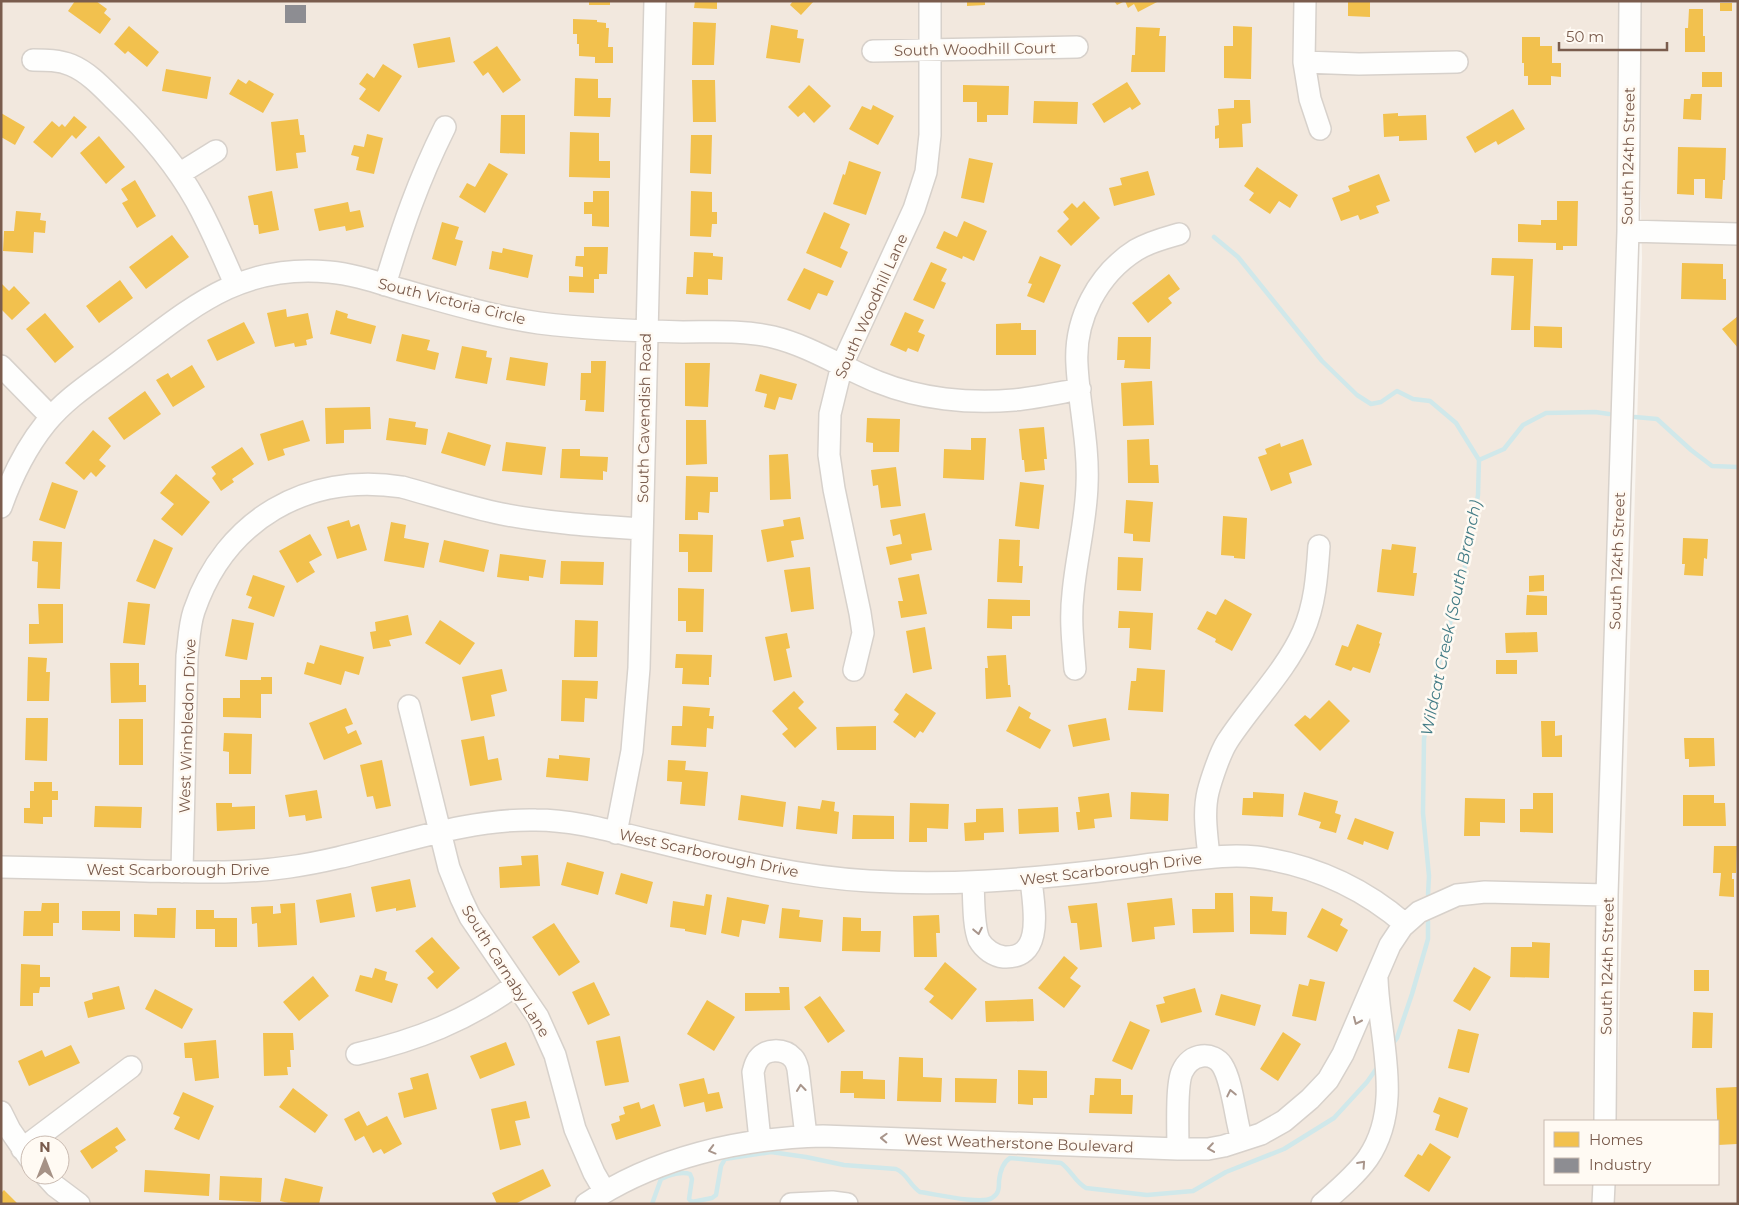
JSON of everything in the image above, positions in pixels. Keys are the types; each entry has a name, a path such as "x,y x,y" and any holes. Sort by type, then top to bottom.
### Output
{"street":[{"name":"South Cavendish Road","path":"616,832 632,751 636,714 655,1"},
{"name":"South Woodhill Lane","path":"854,670 863,634 834,489 829,454 830,414 842,365 914,209 922,187 929,154 930,135 930,1"},
{"path":"1305,1 1304,62 1310,99 1320,129"},
{"name":"South 124th Street","path":"1605,1120 1607,895 1628,231 1630,1"},
{"name":"South Woodhill Court","path":"874,51 1077,47"},
{"path":"33,60 58,61 81,70 139,124 160,148 196,200 213,233 235,284"},
{"path":"1304,62 1359,64 1457,62"},
{"path":"385,285 414,195 445,127"},
{"path":"179,174 216,151"},
{"path":"1628,231 1738,234"},
{"path":"1075,669 1071,622 1072,594 1087,487 1086,438 1077,364 1078,337 1086,311 1094,294 1117,264 1138,249 1179,234"},
{"name":"South Victoria Circle","path":"1,507 12,476 26,451 51,417 80,391 190,309 235,284 268,275 306,271 331,272 484,313 580,328 744,333 769,336 790,341 896,388 959,400 982,402 1016,400 1080,389"},
{"path":"1,366 51,417"},
{"name":"West Wimbledon Drive","path":"182,872 187,656 191,621 202,591 219,560 238,537 270,512 305,494 323,489 353,483 387,484 500,514 590,526 642,529"},
{"path":"1209,857 1206,820 1208,793 1226,744 1281,668 1302,634 1311,611 1316,581 1318,546"},
{"name":"South Carnaby Lane","path":"409,706 449,868 461,898 470,917 546,1033 555,1055 575,1129 604,1192"},
{"name":"West Scarborough Drive","path":"1,867 242,872 290,867 342,857 476,824 536,820 568,822 728,859 807,874 865,881 937,884 973,883 1209,857 1253,857 1310,868 1354,887 1387,908 1405,924"},
{"path":"973,883 977,932 980,942 995,955 1008,957 1017,955 1025,950 1035,931 1031,878"},
{"name":"West Weatherstone Boulevard","path":"586,1204 604,1192 642,1174 683,1158 729,1145 760,1140 806,1136 1208,1149 1242,1140 1261,1134 1284,1121 1310,1100 1328,1080 1343,1054 1390,945 1405,924 1419,912 1457,895 1485,892 1607,895"},
{"name":"West Weatherstone Boulevard","path":"1327,1202 1368,1159 1380,1137 1384,1124 1388,1102 1377,976"},
{"path":"357,1054 394,1046 446,1027 480,1010 516,985"},
{"path":"760,1140 753,1072 756,1062 760,1057 770,1052 781,1051 795,1059 798,1068 806,1136"},
{"path":"1178,1149 1181,1076 1187,1064 1193,1058 1200,1056 1217,1059 1222,1065 1242,1140"},
{"path":"49,1135 131,1067"},
{"path":"1,1112 20,1145"},
{"path":"54,1185 79,1204"},
{"path":"1603,1204 1604,1185"},
{"path":"791,1204 832,1202 847,1204"}],"shaded area":[{"path":"1,1 1621,1 1618,215 1594,1120 1544,1120 1544,1185 1593,1185 1593,1204 1,1204"},
{"path":"1640,1 1738,1 1738,1204 1613,1204 1614,1185 1719,1185 1719,1120 1616,1120 1642,258 1638,67"}],"building: Homes":[{"path":"75,1 96,1 107,9 104,13 111,19 100,34 68,11"},
{"path":"589,1 610,1 610,5 589,5"},
{"path":"695,1 717,1 717,9 694,8"},
{"path":"793,1 814,1 801,15 790,5"},
{"path":"967,1 985,1 985,5 967,6"},
{"path":"1114,1 1125,1 1117,5"},
{"path":"1125,1 1159,1 1138,12 1134,4 1128,8"},
{"path":"1348,1 1370,1 1370,17 1348,16"},
{"path":"1720,3 1732,3 1732,11 1720,11"},
{"path":"1689,9 1703,9 1705,52 1685,52 1685,28 1688,28"},
{"path":"573,19 597,20 597,22 606,23 606,28 609,28 608,47 613,47 613,63 595,63 595,57 579,56 577,34 573,34"},
{"path":"693,22 716,23 714,65 692,65"},
{"path":"771,25 798,30 797,38 804,39 800,63 766,58"},
{"path":"129,26 159,52 147,67 128,51 125,54 114,44"},
{"path":"1233,26 1252,27 1251,79 1224,78 1224,46 1233,46"},
{"path":"1136,27 1160,28 1159,36 1166,36 1165,72 1131,72 1132,55 1135,55"},
{"path":"450,37 455,62 418,68 413,44"},
{"path":"1522,37 1540,37 1540,46 1552,46 1552,63 1561,63 1561,77 1551,76 1551,85 1528,85 1528,76 1524,76 1524,63 1522,63"},
{"path":"497,46 521,80 503,93 488,72 483,76 473,62"},
{"path":"383,64 402,76 379,112 359,99 366,89 359,84 367,73 374,78"},
{"path":"166,69 211,77 207,99 162,91"},
{"path":"1702,72 1722,72 1722,87 1702,87"},
{"path":"575,78 598,79 598,98 611,98 610,117 574,116"},
{"path":"238,79 246,84 249,80 274,94 263,113 229,94"},
{"path":"692,80 715,80 716,122 693,122"},
{"path":"1127,82 1141,104 1132,110 1130,107 1104,123 1092,104"},
{"path":"809,85 831,106 814,123 804,112 798,117 788,107"},
{"path":"963,85 1009,86 1008,115 987,115 987,122 977,122 977,102 963,102"},
{"path":"1691,94 1702,94 1701,120 1683,119 1684,99 1690,99"},
{"path":"1234,100 1250,100 1251,123 1242,124 1243,147 1219,148 1219,138 1215,139 1215,126 1219,125 1218,109 1234,108"},
{"path":"1034,101 1078,102 1077,124 1033,123"},
{"path":"873,105 894,116 878,145 849,129 862,106 871,110"},
{"path":"1513,109 1525,129 1498,145 1496,141 1475,153 1466,137"},
{"path":"1,113 25,127 15,145 1,137"},
{"path":"1398,113 1398,116 1426,115 1427,140 1399,141 1399,136 1384,137 1383,114"},
{"path":"501,115 525,115 525,154 500,153"},
{"path":"74,116 87,127 76,139 72,135 52,158 33,142 52,121 59,127 62,124 65,127"},
{"path":"298,119 300,135 304,135 306,152 296,153 298,168 276,171 271,122"},
{"path":"570,132 599,133 599,161 610,161 610,178 569,177"},
{"path":"367,134 383,138 374,174 356,170 359,157 351,155 354,145 364,147"},
{"path":"691,135 712,135 711,174 690,173"},
{"path":"99,136 125,167 106,184 80,153"},
{"path":"1678,147 1726,148 1725,180 1723,180 1722,199 1705,198 1705,179 1694,179 1694,195 1677,194"},
{"path":"969,158 993,163 984,203 961,198"},
{"path":"849,161 881,172 866,215 833,204"},
{"path":"489,163 508,174 485,213 459,197 467,183 475,187"},
{"path":"1257,167 1298,195 1290,208 1279,201 1270,214 1249,200 1254,193 1244,186"},
{"path":"1148,171 1155,195 1114,206 1109,188 1122,185 1120,178"},
{"path":"1379,174 1390,201 1376,206 1379,213 1360,220 1358,215 1341,221 1332,198 1350,191 1348,186"},
{"path":"135,180 156,216 137,228 122,203 128,200 121,189"},
{"path":"272,191 279,230 259,234 258,225 254,225 248,196"},
{"path":"593,191 609,191 609,227 592,226 592,214 584,214 584,202 593,202"},
{"path":"691,191 712,192 712,212 717,212 717,224 712,224 711,237 690,236"},
{"path":"1084,201 1100,218 1071,246 1057,231 1069,219 1063,212 1072,203 1077,208"},
{"path":"1557,201 1578,201 1577,246 1563,246 1563,250 1556,250 1556,243 1518,242 1518,224 1541,225 1541,220 1557,220"},
{"path":"348,202 350,212 360,210 364,227 346,231 345,226 319,231 314,209"},
{"path":"16,211 41,213 40,220 46,221 45,233 34,232 33,253 3,251 4,231 14,231"},
{"path":"824,212 850,224 840,248 848,252 841,268 806,253"},
{"path":"964,221 987,231 974,261 963,256 962,259 936,248 944,231 957,237"},
{"path":"442,222 459,227 455,239 463,241 456,266 432,259"},
{"path":"172,235 189,257 146,289 129,267"},
{"path":"584,247 608,247 607,274 599,274 599,279 594,279 594,293 569,292 569,276 583,277 583,267 575,266 576,256 584,256"},
{"path":"503,248 533,255 528,278 489,269 492,251 502,253"},
{"path":"694,252 713,253 713,256 723,257 722,280 708,279 708,295 686,294 687,277 693,277"},
{"path":"1040,256 1061,265 1044,303 1027,296 1032,284 1028,283"},
{"path":"1492,258 1533,259 1530,330 1511,330 1514,276 1491,275"},
{"path":"931,262 947,269 941,281 946,283 934,309 913,300"},
{"path":"1682,263 1723,264 1723,279 1726,279 1726,300 1681,299"},
{"path":"804,268 834,281 827,296 818,293 810,310 787,300"},
{"path":"1169,274 1180,289 1168,298 1172,303 1148,323 1132,303"},
{"path":"120,280 133,298 99,323 86,306"},
{"path":"1,283 9,291 14,286 30,303 12,320 1,309"},
{"path":"286,309 287,317 308,313 313,338 306,340 307,345 295,347 294,343 275,347 267,313"},
{"path":"336,310 348,314 347,318 376,326 371,344 330,334"},
{"path":"905,312 924,320 918,332 925,335 918,352 908,348 906,352 890,345"},
{"path":"45,313 74,347 55,363 26,329"},
{"path":"1738,316 1738,348 1722,329"},
{"path":"244,322 255,343 217,361 207,340"},
{"path":"1021,323 1021,330 1036,330 1036,355 996,355 996,324"},
{"path":"1534,326 1562,327 1562,348 1534,347"},
{"path":"402,334 430,340 427,350 439,353 435,370 396,361"},
{"path":"1118,337 1151,337 1150,369 1124,368 1125,360 1117,360"},
{"path":"462,346 487,351 486,357 492,358 487,384 455,378"},
{"path":"510,357 548,363 545,386 506,380"},
{"path":"591,361 606,361 604,412 585,411 586,400 580,400 581,373 591,373"},
{"path":"685,363 710,363 708,407 685,406"},
{"path":"192,365 205,387 173,407 156,380 168,373 171,378"},
{"path":"760,374 797,384 792,400 779,397 775,410 764,407 767,394 755,391"},
{"path":"1152,381 1154,425 1123,426 1121,383"},
{"path":"145,391 161,414 124,440 108,418"},
{"path":"370,407 371,429 344,430 344,443 326,444 325,408"},
{"path":"389,418 416,422 415,427 428,429 426,445 386,440"},
{"path":"867,418 900,419 899,452 873,452 873,443 866,442"},
{"path":"303,420 310,441 283,449 285,455 268,461 260,434"},
{"path":"686,420 706,420 707,464 686,465"},
{"path":"1044,427 1047,459 1044,459 1045,470 1025,472 1019,429"},
{"path":"93,430 111,446 99,460 106,466 96,477 91,472 84,480 65,463"},
{"path":"448,432 491,445 485,466 441,453"},
{"path":"971,438 986,438 984,480 943,478 944,449 971,450"},
{"path":"1149,439 1150,465 1158,465 1159,483 1128,483 1127,440"},
{"path":"1303,439 1312,465 1289,473 1292,483 1271,491 1258,457 1267,454 1265,449 1280,443 1281,447"},
{"path":"506,442 546,447 542,475 502,471"},
{"path":"242,447 254,464 232,479 234,482 221,491 212,478 216,474 211,467"},
{"path":"562,449 580,449 580,456 608,457 607,472 603,471 603,480 560,478"},
{"path":"788,454 791,499 770,500 769,455"},
{"path":"896,467 901,506 881,508 878,485 873,486 871,470"},
{"path":"176,474 210,502 182,536 161,519 174,504 160,493"},
{"path":"686,476 718,477 718,492 710,492 709,513 698,512 698,520 685,520"},
{"path":"52,482 78,491 65,529 39,520"},
{"path":"1020,482 1044,485 1039,529 1015,526"},
{"path":"1126,500 1153,502 1150,542 1133,541 1133,534 1124,533"},
{"path":"925,513 932,550 911,554 912,560 890,565 886,547 902,544 900,534 893,536 890,520"},
{"path":"1223,516 1247,518 1245,559 1221,555"},
{"path":"800,517 804,539 791,541 794,557 767,562 761,530 784,526 783,520"},
{"path":"349,520 351,527 359,524 367,550 337,559 327,527"},
{"path":"391,522 406,525 404,538 429,543 424,568 384,561"},
{"path":"310,534 322,555 309,562 315,572 297,583 279,551"},
{"path":"679,534 713,535 712,572 688,572 688,552 679,552"},
{"path":"1683,538 1708,539 1707,559 1704,558 1703,576 1684,575 1685,564 1682,564"},
{"path":"154,539 173,548 155,589 136,581"},
{"path":"999,539 1020,540 1019,566 1023,566 1022,583 997,582"},
{"path":"444,540 489,550 484,572 439,562"},
{"path":"33,541 62,542 60,589 37,588 38,562 32,561"},
{"path":"1392,544 1416,547 1413,573 1417,573 1414,596 1377,592 1382,549 1391,550"},
{"path":"500,554 546,560 543,578 529,576 529,581 497,577"},
{"path":"1118,557 1143,558 1141,591 1117,590"},
{"path":"561,561 604,562 603,585 560,584"},
{"path":"810,567 814,609 791,612 784,570"},
{"path":"919,574 927,614 901,618 898,601 903,601 898,578"},
{"path":"253,575 285,586 274,617 248,608 252,597 246,595"},
{"path":"1544,575 1544,591 1529,592 1529,576"},
{"path":"678,588 704,589 703,632 686,632 686,621 678,621"},
{"path":"1527,595 1547,596 1547,615 1526,615"},
{"path":"988,599 1030,600 1030,616 1012,616 1012,629 987,628"},
{"path":"1225,599 1252,614 1232,651 1215,642 1216,639 1197,629 1207,611 1216,615"},
{"path":"128,602 150,604 145,645 123,643"},
{"path":"38,604 63,604 63,643 29,644 29,624 39,624"},
{"path":"1119,611 1153,613 1151,650 1129,648 1130,628 1118,628"},
{"path":"408,615 412,635 389,640 391,646 373,649 370,632 376,631 375,622"},
{"path":"232,619 254,623 247,660 225,656"},
{"path":"440,620 475,643 460,665 425,643"},
{"path":"575,620 598,621 597,657 574,657"},
{"path":"1357,624 1382,633 1370,673 1353,667 1351,671 1335,665 1342,645 1348,647"},
{"path":"925,627 932,669 913,673 906,631"},
{"path":"1537,632 1538,652 1506,653 1505,633"},
{"path":"787,633 790,648 786,649 792,677 774,681 765,637"},
{"path":"320,645 364,657 359,675 345,671 341,685 304,674 307,662 314,664"},
{"path":"676,654 712,655 709,685 682,684 683,668 675,668"},
{"path":"1006,655 1008,685 1010,685 1011,697 986,699 985,668 988,668 987,656"},
{"path":"28,657 47,658 46,672 50,672 49,701 27,701"},
{"path":"1496,660 1517,660 1517,674 1496,674"},
{"path":"110,663 139,663 139,685 146,685 146,702 111,703"},
{"path":"1137,668 1165,670 1163,712 1128,710 1131,681 1136,681"},
{"path":"502,669 507,691 491,695 495,716 471,721 462,677"},
{"path":"261,677 272,677 272,694 261,694 261,718 223,717 223,698 240,698 240,680 261,680"},
{"path":"562,680 598,681 597,699 585,698 584,722 561,721"},
{"path":"794,691 804,702 798,708 817,728 795,748 782,734 788,729 772,711"},
{"path":"906,693 936,713 923,733 920,731 915,738 893,722 899,714 894,710"},
{"path":"1329,700 1350,721 1320,751 1294,725 1305,715 1310,719"},
{"path":"683,706 710,708 709,716 714,716 713,729 707,728 706,747 671,745 672,726 682,726"},
{"path":"1019,706 1031,713 1029,718 1051,730 1040,749 1006,731"},
{"path":"346,708 353,724 345,727 348,734 356,730 362,744 324,760 309,723"},
{"path":"26,718 48,718 47,761 25,760"},
{"path":"1106,718 1110,740 1073,747 1068,725"},
{"path":"119,719 143,719 143,765 119,765"},
{"path":"1541,721 1555,721 1555,736 1562,735 1562,757 1542,757"},
{"path":"876,726 876,750 837,750 836,727"},
{"path":"224,733 252,734 251,774 229,774 229,752 223,751"},
{"path":"484,736 488,760 498,758 502,780 470,786 461,740"},
{"path":"1684,738 1714,738 1715,766 1689,767 1689,759 1685,759"},
{"path":"559,755 590,758 588,781 546,777 548,758 559,759"},
{"path":"382,760 391,806 376,809 373,796 367,797 360,765"},
{"path":"668,760 686,761 685,770 708,772 705,806 680,804 682,782 667,781"},
{"path":"34,782 52,782 52,791 58,791 58,800 52,800 52,817 43,817 43,824 24,823 24,808 30,808 30,791 34,791"},
{"path":"317,790 322,818 306,821 305,815 289,817 285,795"},
{"path":"1131,792 1169,794 1168,821 1130,819"},
{"path":"1253,792 1284,794 1283,817 1242,815 1243,798 1253,798"},
{"path":"1304,792 1338,801 1335,813 1341,815 1336,833 1319,828 1321,822 1298,815"},
{"path":"1109,793 1112,817 1094,819 1095,828 1078,830 1076,812 1080,812 1078,797"},
{"path":"1533,793 1553,793 1553,833 1520,832 1520,809 1533,809"},
{"path":"741,795 786,802 783,827 738,820"},
{"path":"1683,795 1714,795 1714,803 1725,803 1726,826 1683,826"},
{"path":"1465,798 1505,799 1505,823 1480,822 1480,836 1464,836"},
{"path":"822,800 835,802 834,811 839,812 837,834 796,829 798,806 820,809"},
{"path":"216,803 232,803 232,807 255,806 255,829 217,831"},
{"path":"910,803 949,804 948,829 927,828 927,842 909,842"},
{"path":"95,806 142,807 141,828 94,827"},
{"path":"1058,807 1059,832 1019,834 1018,809"},
{"path":"1003,808 1004,832 984,833 984,840 965,841 964,823 976,822 976,809"},
{"path":"853,815 894,816 894,839 852,839"},
{"path":"1355,818 1394,832 1388,850 1364,841 1363,845 1347,839"},
{"path":"1714,846 1737,846 1736,873 1732,873 1734,897 1719,896 1721,873 1713,873"},
{"path":"538,855 540,886 500,888 499,867 522,865 521,856"},
{"path":"567,862 604,872 598,895 561,885"},
{"path":"621,873 653,882 647,904 615,894"},
{"path":"410,879 416,907 376,912 371,887"},
{"path":"351,893 355,917 320,923 316,900"},
{"path":"1215,893 1233,893 1234,932 1193,933 1192,909 1215,909"},
{"path":"706,894 712,895 706,935 670,927 673,901 704,906"},
{"path":"1250,896 1273,897 1272,911 1287,912 1286,935 1250,934"},
{"path":"727,897 769,905 765,924 742,920 739,937 721,933"},
{"path":"1172,898 1175,925 1154,927 1155,939 1132,942 1127,903"},
{"path":"42,903 59,903 59,923 53,923 53,936 23,936 24,911 41,911"},
{"path":"295,903 297,945 258,947 257,923 252,924 251,907 273,906 273,914 281,913 280,904"},
{"path":"1097,903 1102,947 1080,950 1077,923 1071,923 1068,906"},
{"path":"157,908 176,908 175,938 134,937 134,914 157,915"},
{"path":"782,908 800,910 799,917 823,920 821,942 779,938"},
{"path":"1322,908 1343,919 1340,925 1348,930 1337,952 1307,937"},
{"path":"196,910 214,910 214,918 237,918 237,947 215,947 215,929 196,929"},
{"path":"82,911 120,911 120,931 82,930"},
{"path":"939,915 940,933 936,933 937,957 914,957 913,916"},
{"path":"843,917 861,918 861,931 881,931 880,952 842,951"},
{"path":"554,923 580,962 559,976 532,937"},
{"path":"432,937 460,968 437,989 427,978 434,972 415,951"},
{"path":"1532,942 1550,943 1549,978 1510,977 1511,947 1532,947"},
{"path":"1064,956 1078,968 1070,978 1081,986 1064,1008 1038,988"},
{"path":"945,962 977,989 952,1020 929,1002 934,996 924,989"},
{"path":"21,964 40,965 40,977 50,977 50,987 40,987 39,993 33,993 33,1006 20,1006"},
{"path":"1474,967 1491,977 1470,1011 1453,1001"},
{"path":"375,968 387,972 385,980 398,984 392,1003 355,991 360,975 372,978"},
{"path":"1694,970 1709,970 1709,991 1694,991"},
{"path":"313,976 329,996 299,1021 283,1002"},
{"path":"1310,979 1325,982 1316,1021 1292,1016 1299,984 1308,986"},
{"path":"594,982 610,1015 588,1025 572,992"},
{"path":"119,986 125,1009 88,1018 84,1002 93,999 92,993"},
{"path":"779,987 789,987 790,1010 745,1011 745,993 780,993"},
{"path":"1195,988 1202,1012 1161,1023 1156,1005 1165,1003 1163,997"},
{"path":"155,989 193,1009 182,1029 145,1009"},
{"path":"1221,994 1261,1005 1255,1026 1215,1015"},
{"path":"820,996 845,1031 828,1043 804,1007"},
{"path":"1033,999 1034,1021 986,1022 985,1001"},
{"path":"707,1000 735,1017 714,1051 687,1034"},
{"path":"1693,1012 1713,1013 1712,1048 1692,1048"},
{"path":"1130,1021 1150,1030 1132,1070 1112,1061"},
{"path":"1458,1029 1479,1034 1469,1073 1448,1068"},
{"path":"1283,1032 1301,1044 1278,1081 1260,1069"},
{"path":"263,1033 293,1033 294,1050 290,1050 291,1067 287,1067 288,1075 264,1076"},
{"path":"620,1036 629,1082 605,1086 596,1041"},
{"path":"216,1040 219,1078 195,1081 192,1058 185,1058 184,1043"},
{"path":"506,1042 515,1065 480,1079 470,1056"},
{"path":"71,1045 80,1063 29,1086 18,1061 42,1050 45,1057"},
{"path":"899,1057 923,1058 923,1077 942,1078 941,1102 897,1101"},
{"path":"1018,1070 1047,1071 1047,1098 1033,1098 1033,1105 1018,1104"},
{"path":"841,1071 863,1071 863,1079 885,1080 885,1099 854,1098 854,1093 840,1093"},
{"path":"428,1073 437,1109 404,1118 398,1093 413,1089 410,1078"},
{"path":"704,1078 708,1094 719,1092 723,1108 706,1112 704,1102 684,1107 679,1084"},
{"path":"955,1078 997,1079 996,1103 955,1102"},
{"path":"1095,1078 1121,1079 1121,1095 1133,1095 1132,1114 1089,1113 1090,1095 1094,1095"},
{"path":"1737,1087 1737,1144 1719,1145 1716,1088"},
{"path":"293,1088 328,1115 315,1133 279,1107"},
{"path":"183,1092 214,1106 199,1140 174,1129 180,1117 173,1114"},
{"path":"1439,1097 1468,1108 1458,1138 1435,1130 1440,1115 1433,1112"},
{"path":"526,1101 530,1118 515,1121 521,1145 500,1150 491,1109"},
{"path":"639,1102 641,1109 654,1104 661,1126 616,1140 611,1124 620,1121 619,1116 625,1114 623,1107"},
{"path":"359,1111 367,1126 387,1116 402,1144 384,1154 381,1149 373,1153 364,1136 355,1141 344,1119"},
{"path":"117,1127 126,1140 115,1147 118,1151 92,1169 80,1151"},
{"path":"1430,1143 1451,1157 1429,1192 1404,1176 1418,1154 1422,1156"},
{"path":"543,1169 551,1186 515,1204 497,1204 492,1193"},
{"path":"145,1170 210,1174 209,1196 144,1192"},
{"path":"220,1176 262,1178 261,1202 219,1200"},
{"path":"285,1178 323,1187 319,1204 293,1204 280,1201"},
{"path":"4,1190 18,1204 1,1204 1,1193"}],"building: Industry":[{"path":"285,5 306,5 306,23 285,23"}],"waterway":[{"name":"Wildcat Creek (South Branch)","path":"1214,237 1238,257 1322,361 1357,395 1371,404 1381,402 1397,391 1413,399 1430,401 1456,423 1479,460"},
{"name":"Wildcat Creek (South Branch)","path":"1428,895 1429,876 1423,813 1424,739 1437,670 1463,577 1478,495 1479,460 1504,449 1523,425 1546,413 1595,412 1609,414"},
{"name":"Wildcat Creek (South Branch)","path":"1635,417 1657,419 1712,466 1738,467"},
{"name":"Wildcat Creek (South Branch)","path":"1391,1046 1397,1038 1412,994 1428,939 1428,921"},
{"name":"Wildcat Creek (South Branch)","path":"652,1204 661,1179 679,1173 690,1174 692,1179 689,1199 692,1202 712,1198 716,1195 721,1166 725,1159 771,1152 844,1165 896,1169 903,1173 920,1192 968,1200 986,1200 996,1195 1002,1168 1010,1158 1061,1163 1086,1188 1147,1195 1193,1191 1226,1172 1284,1149 1334,1118 1367,1082 1379,1065"}]}
